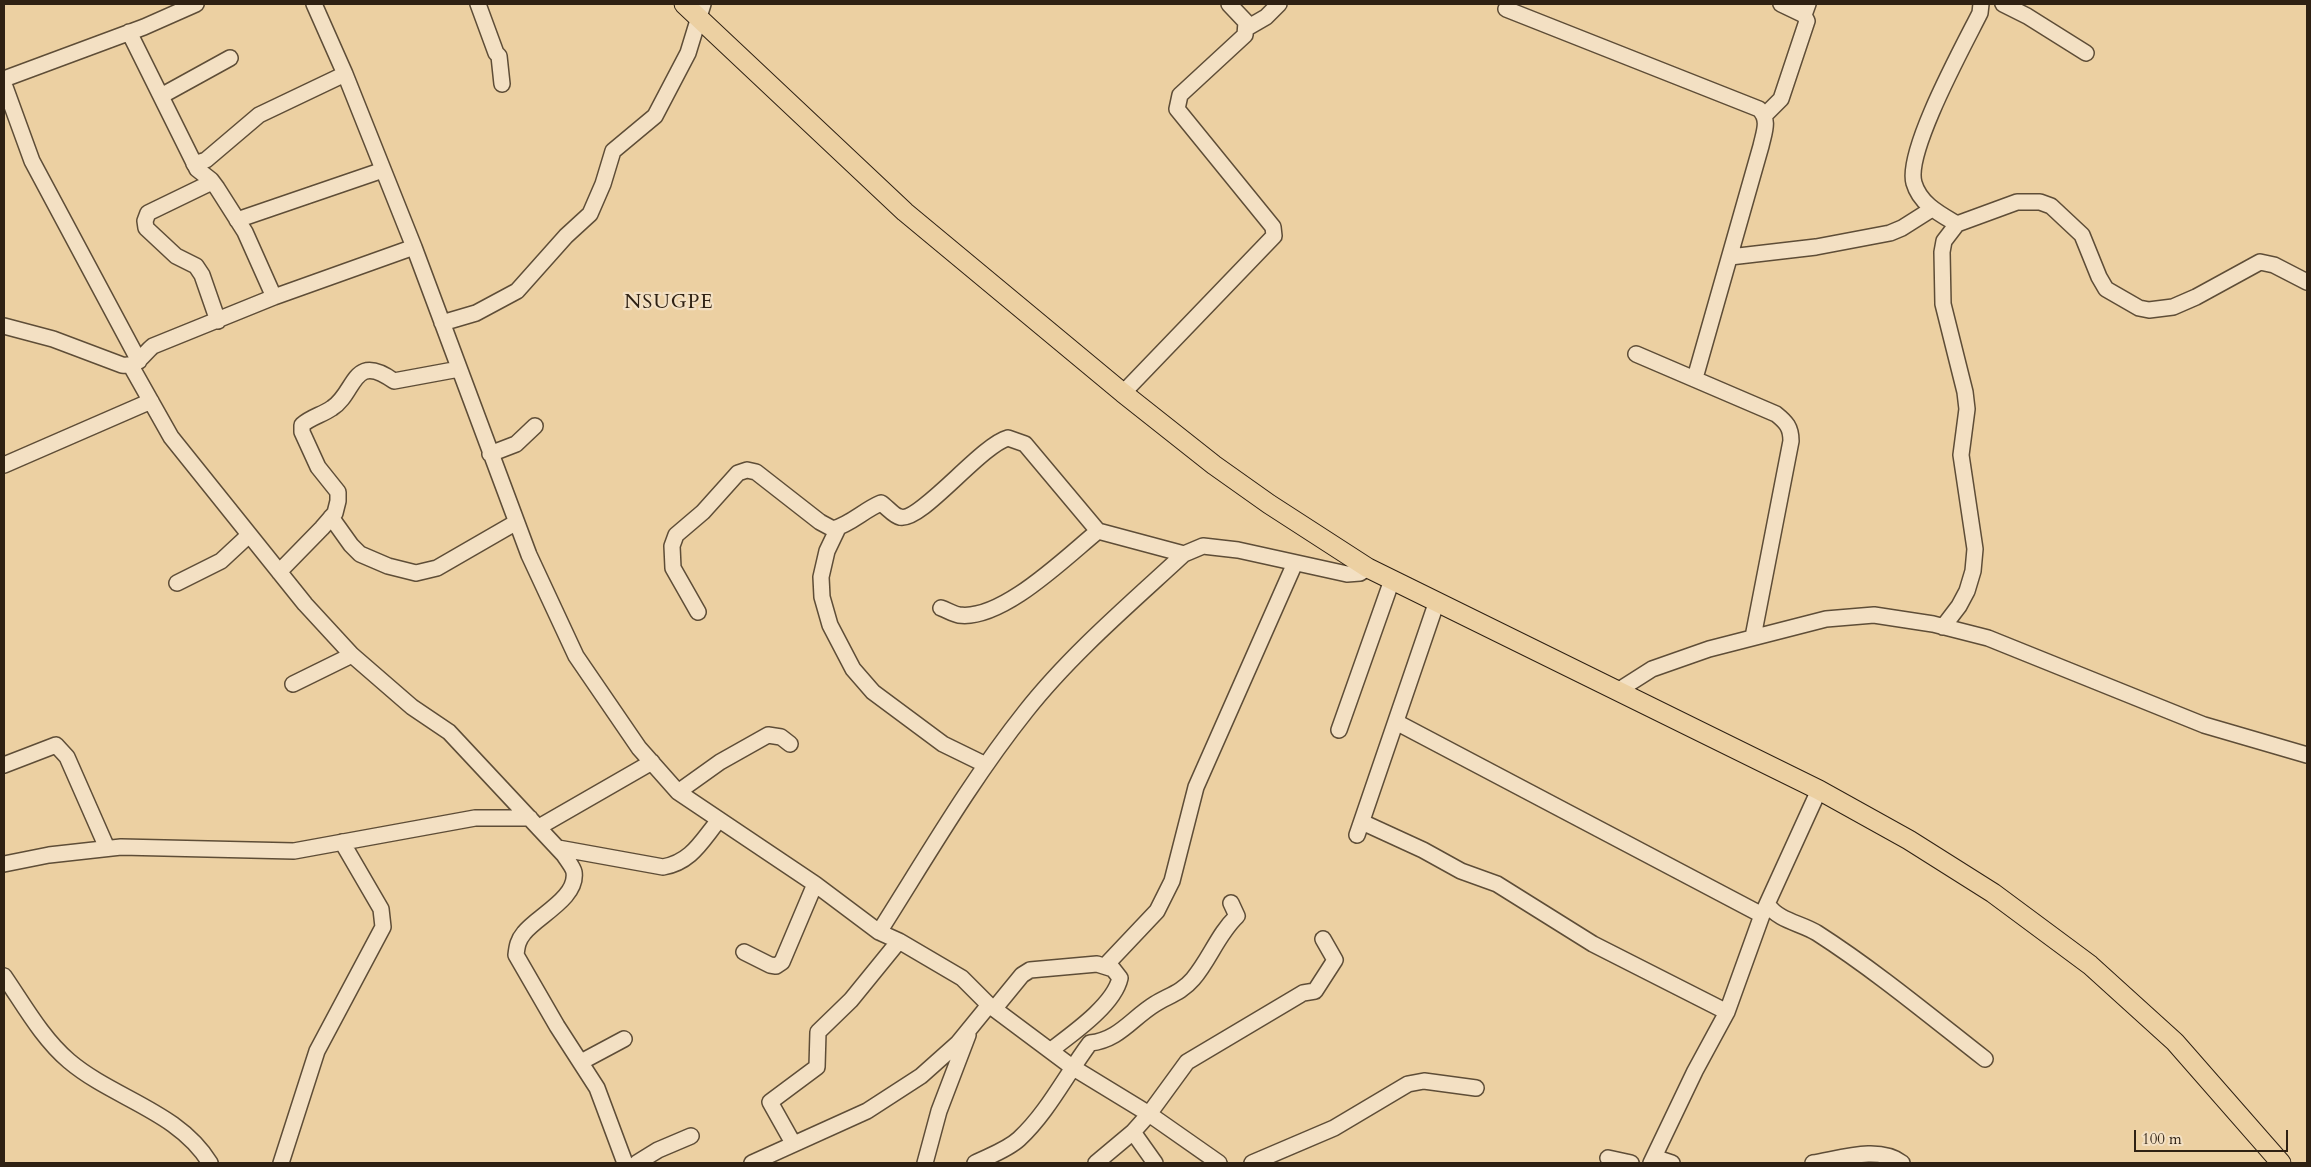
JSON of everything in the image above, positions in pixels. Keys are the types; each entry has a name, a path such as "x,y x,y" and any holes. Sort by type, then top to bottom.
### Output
{"main road":[{"path":"684,4 702,11 905,212 1123,393 1214,465 1262,499 1368,568 1619,690 1818,790 1909,840 1993,893 2090,965 2175,1042 2281,1163"}],"street":[{"path":"4,78 129,32 196,4"},
{"path":"314,4 345,74 414,247 515,523 576,656 639,748 678,792 815,884 879,932 899,941 962,978 992,1006 1072,1066 1149,1114 1219,1163"},
{"path":"478,4 496,53 500,56 502,84"},
{"path":"1229,4 1246,22 1247,28"},
{"path":"1123,393 1274,236 1273,227 1176,109 1180,96 1241,40 1247,28 1266,17 1279,4"},
{"path":"1765,115 1781,98 1807,21 1806,10 1782,4"},
{"path":"1957,224 1932,209 1922,198 1914,183 1913,168 1934,105 1980,13 1981,4"},
{"path":"2003,4 2027,16 2086,53"},
{"path":"1506,9 1759,109 1765,115 1766,122 1761,146 1695,378"},
{"path":"442,323 476,313 517,291 566,236 590,214 603,184 613,151 656,116 688,52 702,11"},
{"path":"129,32 194,164 212,182 245,232 274,297"},
{"path":"161,96 230,58"},
{"path":"194,164 206,160 259,115 345,74"},
{"path":"4,84 32,161 135,364 151,401 171,437 305,604 352,655 412,707 449,732 558,848 574,872 572,887 560,901 524,932 518,943 516,954 552,1018 597,1088 625,1163"},
{"path":"237,220 383,170"},
{"path":"212,182 148,213 145,221 146,228 176,256 196,266 202,275 218,321"},
{"path":"1942,627 1959,606 1967,591 1974,571 1975,549 1961,454 1967,409 1965,392 1943,304 1942,252 1944,241 1957,224 2017,202 2040,202 2051,206 2082,235 2098,277 2106,289 2139,308 2149,310 2173,307 2196,297 2260,262 2274,265 2307,282"},
{"path":"1730,257 1823,246 1890,233 1902,228 1932,209"},
{"path":"4,326 54,339 122,365 135,364 153,346 274,297 414,247"},
{"path":"1636,354 1776,414 1788,424 1791,432 1788,458 1752,637"},
{"path":"279,572 331,517 338,501 338,492 318,467 302,432 302,425 309,418 332,408 342,399 355,378 365,372 376,371 394,382 460,369"},
{"path":"4,466 151,401"},
{"path":"490,454 516,444 535,426"},
{"path":"698,612 673,568 672,546 676,536 703,512 738,473 747,470 756,472 820,522 833,529 857,519 872,507 882,503 897,516 906,517 922,509 991,446 1008,438 1025,444 1098,531 1184,554"},
{"path":"331,517 350,545 360,554 388,566 416,573 437,568 515,523"},
{"path":"838,528 820,577 822,597 830,625 853,669 873,692 943,744 986,765"},
{"path":"941,608 959,615 984,613 1008,603 1098,531"},
{"path":"177,583 221,561 249,535"},
{"path":"879,932 986,765 1026,710 1065,668 1184,554 1203,546 1238,550 1347,574 1360,573 1368,568"},
{"path":"1105,966 1157,911 1172,882 1196,786 1295,563"},
{"path":"1339,730 1392,580"},
{"path":"1437,601 1359,829 1423,850 1461,871 1497,884 1593,944 1727,1012"},
{"path":"1619,690 1652,669 1752,637 1826,619 1874,615 1933,624 1988,638 2204,725 2307,755"},
{"path":"293,684 352,655"},
{"path":"1396,722 1765,910 1815,932 1887,981 1985,1059"},
{"path":"678,792 720,762 768,735 781,737 790,744"},
{"path":"4,765 56,745 67,756 107,848"},
{"path":"4,864 48,855 121,847 294,851 475,818 534,823 652,762"},
{"path":"1672,1163 1652,1160 1695,1071 1727,1012 1765,910 1818,790"},
{"path":"558,848 650,866 676,865 687,859 720,820"},
{"path":"280,1163 318,1051 383,927 380,909 342,842"},
{"path":"744,952 770,966 776,966 782,962 815,884"},
{"path":"975,1163 1019,1139 1053,1099 1072,1066 1090,1043 1105,1040 1121,1032 1156,1004 1177,994 1193,979 1224,928 1237,916 1231,903"},
{"path":"1096,1163 1133,1132 1149,1114 1186,1062 1303,993 1315,991 1336,960 1323,939"},
{"path":"793,1143 770,1102 817,1067 818,1032 832,1021 851,1000 899,941"},
{"path":"752,1163 867,1111 921,1076 958,1043 1022,975 1030,970 1097,964 1114,969 1120,978 1118,987 1085,1025 1051,1050"},
{"path":"4,976 46,1038 69,1061 173,1124 201,1148 210,1163"},
{"path":"925,1163 939,1111 973,1025"},
{"path":"580,1062 624,1039"},
{"path":"1252,1163 1334,1128 1408,1084 1424,1081 1476,1088"},
{"path":"1133,1132 1154,1163"},
{"path":"638,1163 658,1150 691,1136"},
{"path":"1813,1163 1857,1156 1878,1155 1896,1159 1902,1163"},
{"path":"1608,1158 1631,1163"}],"district":[{"name":"NSUGPE","path":"669,303"}]}
